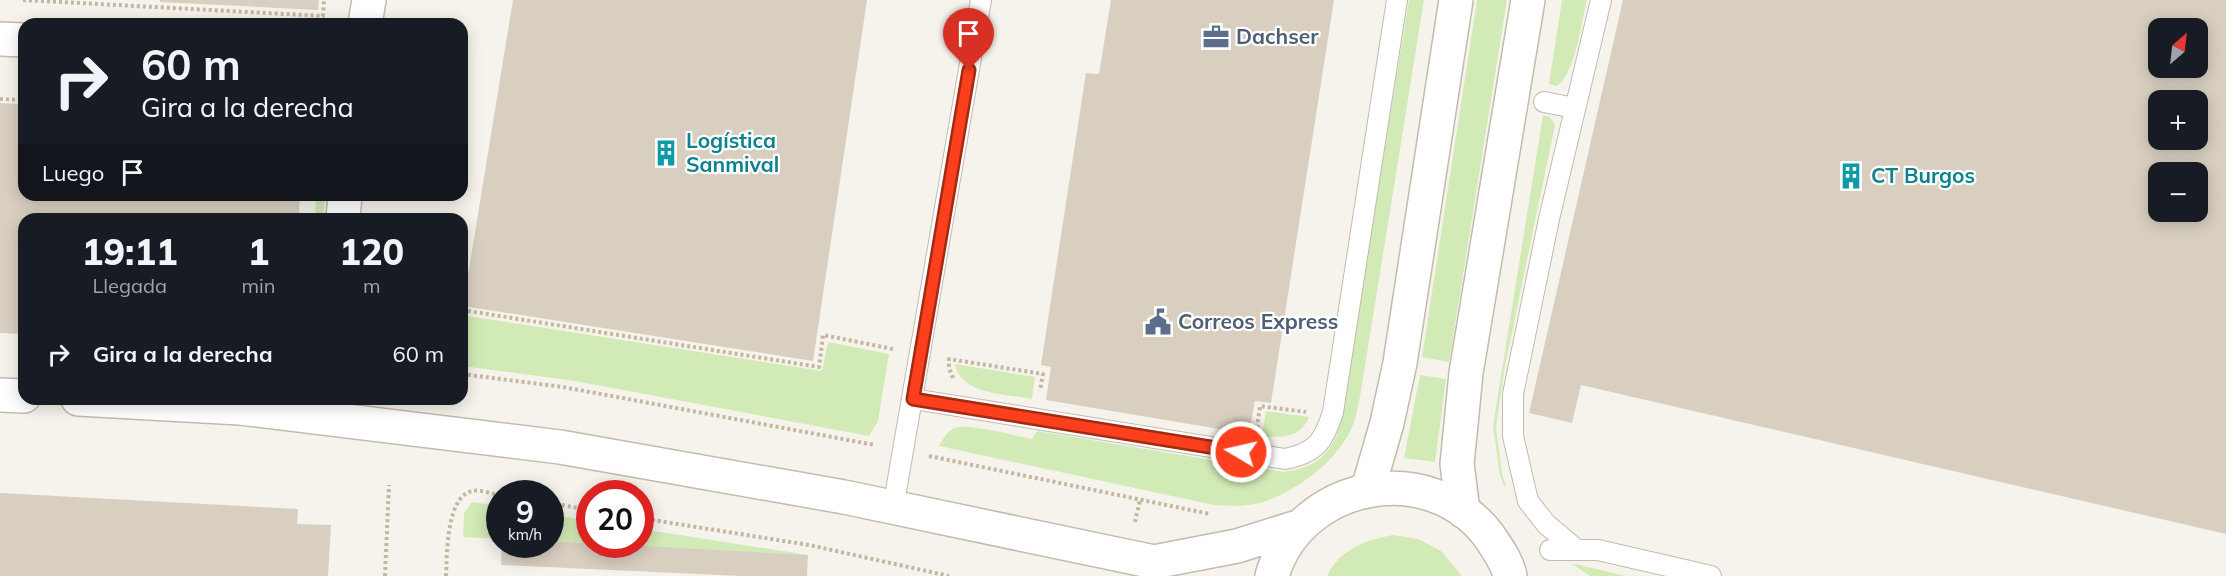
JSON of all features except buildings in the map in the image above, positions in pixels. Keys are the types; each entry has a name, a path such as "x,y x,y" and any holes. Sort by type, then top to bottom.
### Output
{"street":[{"path":"366,18 369,0"},
{"path":"1368,489 1387,423 1400,363 1456,0"},
{"path":"1463,511 1457,464 1465,384 1528,0"},
{"path":"0,39 18,40"},
{"path":"0,394 18,396"},
{"path":"186,405 329,409 560,447 844,497 1165,569 1301,526"},
{"path":"1272,576 1275,564 1286,544 1301,526 1321,509 1343,497 1368,489 1401,488 1434,495 1463,511 1483,528 1512,575"}],"lane":[{"path":"893,508 981,0"},
{"path":"913,399 1285,459 1309,452 1327,432 1333,412 1396,0"},
{"path":"1577,550 1546,524 1528,501 1513,436 1515,383 1544,240 1601,0"},
{"path":"1544,102 1575,108"},
{"path":"1550,550 1598,550 1711,576"}],"path":[{"path":"23,0 323,16 324,0"},
{"path":"0,99 18,100"},
{"path":"468,311 819,367 823,335 895,349 893,361"},
{"path":"468,375 563,387 870,444 1217,516"},
{"path":"870,444 878,435"},
{"path":"385,576 389,484"},
{"path":"446,576 451,518 458,503 462,497 472,491 486,493"},
{"path":"654,520 809,545 949,576"}],"green space":[{"path":"1409,0 1424,0 1361,391 1354,423 1340,448 1330,459 1308,479 1262,502 1214,505 939,446 950,431 961,427 981,428 1032,439 1037,431 1284,472 1319,460 1330,448 1339,429"},
{"path":"1477,0 1507,0 1449,362 1422,357"},
{"path":"1562,0 1587,0 1573,59 1569,70 1557,86 1549,84"},
{"path":"1543,115 1550,117 1555,125 1505,366 1496,427 1502,475 1506,485 1504,486 1500,475 1493,426"},
{"path":"316,201 324,201 324,213 315,213"},
{"path":"468,316 822,371 828,342 889,354 878,421 869,436 575,381 468,367"},
{"path":"955,364 1035,377 1032,399 998,394 975,387 959,374"},
{"path":"1420,375 1446,379 1435,462 1404,458"},
{"path":"1266,411 1309,417 1296,433 1276,437 1262,436"},
{"path":"472,502 486,504 486,538 463,537 464,513"},
{"path":"564,517 576,519 576,542 564,542"},
{"path":"654,531 808,555 654,547"},
{"path":"1393,535 1418,539 1441,551 1462,576 1327,576 1346,552 1364,543"},
{"path":"1571,563 1626,576 1590,576"}],"place":[{"name":"Dachser","path":"1216,37"},
{"name":"Logística Sanmival","path":"666,153"},
{"name":"CT Burgos","path":"1851,176"},
{"name":"Correos Express","path":"1158,322"}],"route":[{"path":"969,70 913,399 1241,452"}]}
